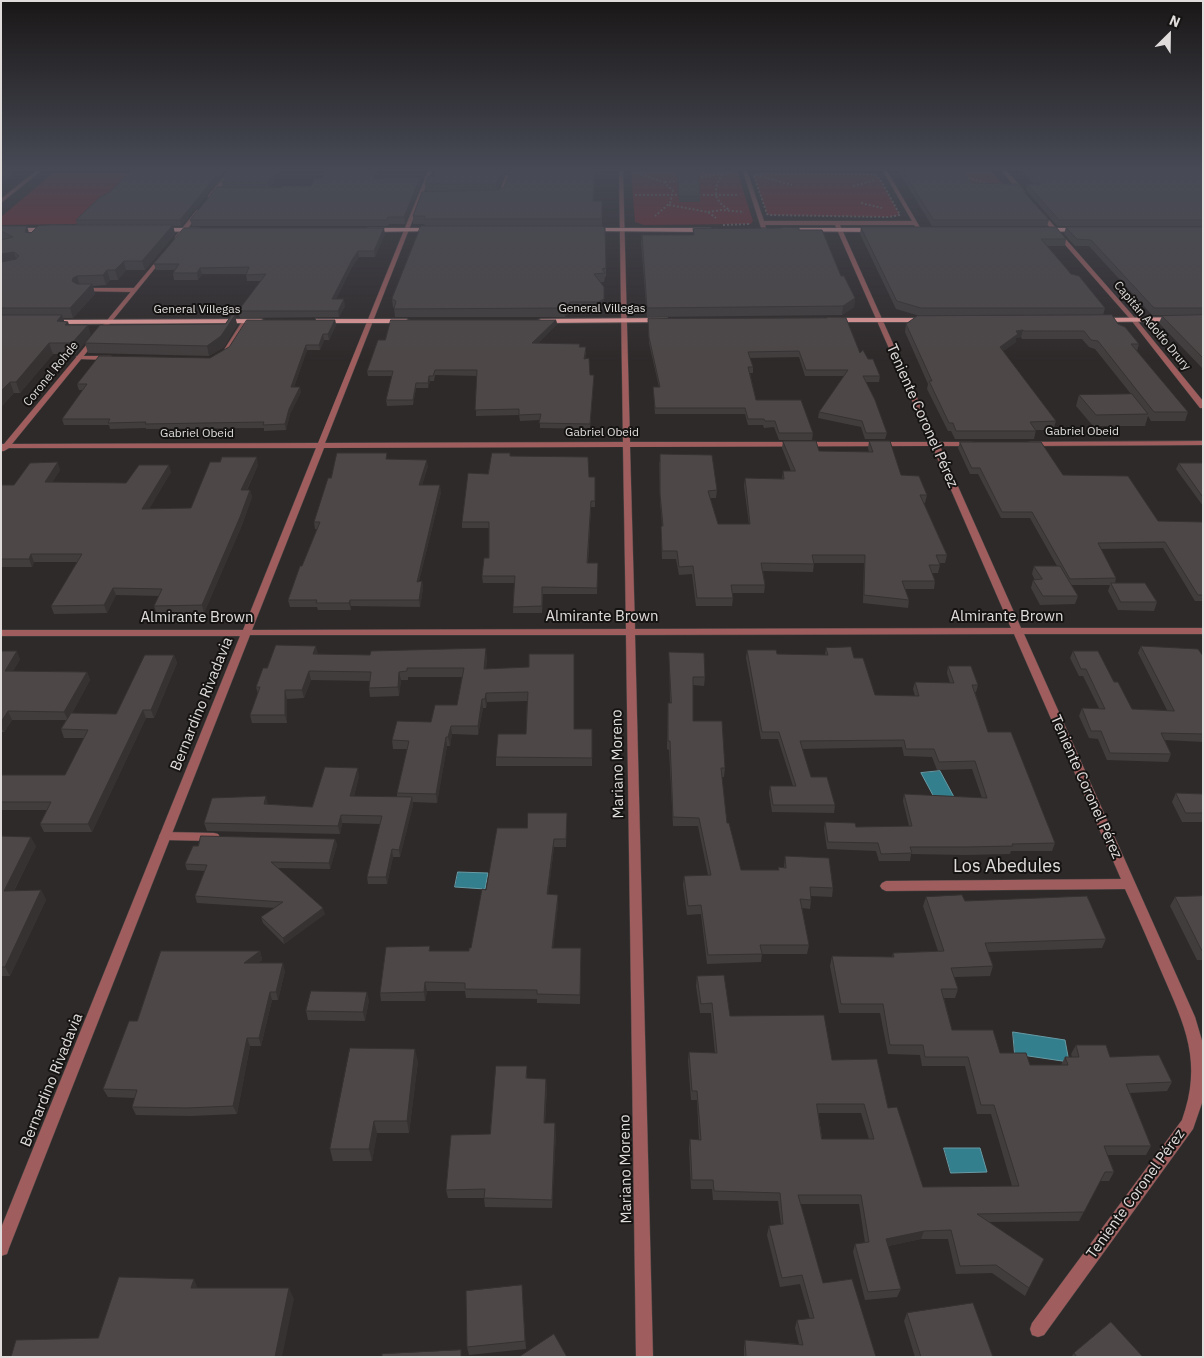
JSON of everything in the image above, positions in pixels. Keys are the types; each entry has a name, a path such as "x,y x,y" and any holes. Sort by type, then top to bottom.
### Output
{"main road":[{"path":"1094,320 1203,319"},
{"name":"General Villegas","path":"536,321 674,320"},
{"path":"821,320 938,320"},
{"name":"General Villegas","path":"40,322 274,321"},
{"path":"312,321 419,321"}],"street":[{"path":"171,245 180,234"},
{"name":"Bernardino Rivadavia","path":"3,1239 404,234"},
{"name":"Mariano Moreno","path":"622,234 645,1357"},
{"name":"Teniente Coronel Pérez","path":"843,234 1129,884 1195,1037 1200,1061 1201,1084 1188,1124 1038,1328"},
{"name":"Capitán Adolfo Drury","path":"1059,234 1203,406"},
{"name":"Coronel Rohde","path":"3,448 165,252"},
{"path":"80,290 134,290"},
{"path":"211,360 225,354 245,321"},
{"path":"79,357 117,358"},
{"name":"Gabriel Obeid","path":"1024,444 1203,443"},
{"name":"Gabriel Obeid","path":"3,448 321,445 984,444"},
{"name":"Almirante Brown","path":"1,633 1203,631"},
{"path":"165,836 222,837"},
{"name":"Los Abedules","path":"886,886 1129,884"}],"water":[{"path":"940,771 954,797 935,799 921,773"},
{"path":"458,872 488,873 485,889 455,887"},
{"path":"1013,1032 1065,1040 1069,1062 1015,1054"},
{"path":"944,1148 980,1148 987,1172 951,1173"}],"building":[{"path":"8,234 165,234 142,261 124,261 115,270 107,270 103,275 77,276 73,278 72,281 77,284 92,284 70,308 1,308 1,262 16,259 19,256 14,252 1,254 1,240 13,237"},
{"path":"179,234 381,234 374,251 358,251 352,260 332,299 344,299 338,311 238,311 266,274 246,275 249,267 200,268 197,273 173,273 179,264 154,264"},
{"path":"418,234 605,234 606,268 602,269 605,273 594,274 604,287 604,299 598,302 570,302 564,308 394,309 396,301 392,299"},
{"path":"824,234 841,276 844,276 855,298 843,306 647,308 642,235"},
{"path":"865,234 1062,234 1066,239 1041,239 1071,274 1079,276 1105,308 921,308 897,301"},
{"path":"1073,234 1203,234 1203,308 1154,308 1091,240 1077,239"},
{"path":"1,315 62,315 57,321 68,322 65,325 88,325 72,343 49,343 16,382 10,382 1,391"},
{"path":"232,315 235,315 221,336 207,346 85,343 100,325 225,324"},
{"path":"1112,315 1118,324 1125,327 1139,344 1131,344 1188,412 1154,412 1098,341 1091,340 1084,331 1023,330 1016,331 1018,334 1000,347 1056,421 1030,422 1036,431 956,431 953,423 949,423 929,381 932,381 906,324 917,316"},
{"path":"1203,315 1203,358 1162,316"},
{"path":"846,318 860,353 863,350 868,359 873,359 880,376 863,376 875,400 887,433 866,433 862,421 819,412 848,370 806,370 799,351 748,352 753,367 748,367 756,400 801,400 813,433 779,433 775,421 748,419 745,408 655,408 653,387 660,387 649,337 648,319"},
{"path":"247,320 335,320 328,334 323,334 319,345 306,345 291,387 300,387 289,409 285,424 263,425 264,422 145,424 146,422 108,423 110,419 62,419 87,384 77,384 99,356 210,358 229,347"},
{"path":"391,320 556,320 532,343 580,344 579,347 586,347 584,359 589,358 590,375 594,375 590,424 539,423 541,414 519,415 519,409 475,410 477,370 435,370 433,376 429,376 428,383 416,383 413,400 386,400 393,371 367,371 378,340 385,340"},
{"path":"1132,394 1148,414 1096,415 1079,395"},
{"path":"783,441 816,441 819,451 873,452 869,441 890,441 901,475 919,476 927,495 920,495 947,555 936,555 940,565 929,565 935,581 902,581 909,600 864,595 865,555 812,555 814,564 761,563 765,585 731,585 733,598 697,598 693,566 679,567 677,551 662,551 661,526 663,526 660,494 660,454 712,455 717,490 708,491 718,524 750,524 745,478 784,479 783,471 795,471"},
{"path":"960,442 1041,442 1063,475 1128,476 1158,521 1203,522 1203,595 1198,595 1165,542 1098,543 1116,578 1070,579 1032,512 1002,512 980,468 972,468"},
{"path":"337,453 387,453 386,459 427,460 419,485 440,485 417,582 422,581 419,600 350,600 349,603 316,603 317,600 288,600 300,566 302,566 320,522 314,522 328,478 331,478"},
{"path":"492,453 510,453 510,456 588,457 589,477 595,477 595,501 591,501 587,563 598,563 597,588 542,587 542,606 513,607 515,576 482,576 484,558 489,558 489,522 462,522 468,473 488,474"},
{"path":"222,457 257,457 241,490 250,490 240,517 202,605 154,606 162,589 113,588 104,605 51,606 82,554 31,554 29,559 1,559 1,486 14,485 30,463 58,462 45,482 126,483 139,465 169,465 142,509 191,508 210,462 220,462"},
{"path":"1179,463 1203,463 1203,497"},
{"path":"1034,566 1060,566 1078,596 1043,596 1033,580 1042,579"},
{"path":"1111,583 1145,583 1157,602 1121,602"},
{"path":"276,645 316,646 313,654 370,655 371,651 486,648 484,669 529,667 529,654 574,654 574,729 592,729 592,758 496,757 498,734 526,734 528,692 486,693 485,699 482,699 478,726 451,726 448,737 446,737 436,794 397,793 409,741 392,740 397,721 431,722 435,705 457,705 464,668 407,668 407,671 399,672 398,687 369,688 371,672 309,671 302,690 285,690 285,715 250,715 260,687 256,687 263,668 267,668"},
{"path":"1141,646 1198,649 1203,656 1203,734 1161,733 1171,754 1110,753 1101,731 1091,731 1082,708 1105,709 1086,669 1081,669 1073,651 1098,651 1114,682 1118,682 1132,709 1174,711"},
{"path":"851,647 854,658 863,658 875,695 919,696 915,682 954,683 948,666 971,666 978,685 972,685 988,732 1011,732 1055,843 1012,844 1013,846 910,847 912,853 881,854 878,843 828,842 825,822 855,823 856,827 912,826 904,794 987,798 975,761 939,762 934,749 906,749 904,740 800,741 811,777 827,777 835,805 773,805 770,786 796,786 779,732 762,732 747,650 776,650 777,654 828,655 826,648"},
{"path":"1,651 17,651 5,671 87,672 64,712 8,711 1,722"},
{"path":"669,652 704,653 705,677 693,677 693,721 722,721 725,768 721,768 727,823 729,823 741,870 779,870 778,867 786,868 785,856 829,858 833,888 810,887 811,900 800,899 809,945 760,945 762,954 708,955 701,905 688,906 684,876 711,875 699,818 673,817 670,741 668,741 668,703 671,703"},
{"path":"145,655 174,655 151,710 143,710 88,824 40,824 51,802 1,802 1,775 65,775 88,730 61,729 71,713 116,714"},
{"path":"325,767 358,768 350,796 412,797 399,850 392,849 386,877 367,877 382,816 341,815 338,826 204,823 212,798 266,796 264,804 312,807"},
{"path":"1176,793 1203,794 1203,813 1186,813"},
{"path":"528,813 567,813 566,839 554,839 547,894 558,895 552,948 581,948 580,995 537,994 537,990 465,989 465,983 425,982 424,992 380,993 386,947 430,946 429,951 469,951 482,889 486,890 497,828 527,828"},
{"path":"1,836 31,837 4,891 41,890 5,967 1,967"},
{"path":"201,836 335,839 329,863 271,862 323,908 283,938 261,917 283,902 195,896 207,865 185,864 193,846 198,846"},
{"path":"962,895 965,901 1087,896 1106,939 985,943 993,966 951,968 958,989 941,989 952,1030 993,1030 1000,1053 1026,1053 1030,1065 1068,1065 1065,1057 1079,1057 1076,1045 1106,1045 1110,1057 1159,1055 1172,1082 1126,1084 1151,1146 1104,1146 1114,1172 1105,1172 1084,1212 977,1214 1044,1259 1029,1288 996,1265 960,1266 951,1230 924,1231 886,1239 901,1289 868,1292 855,1244 869,1242 861,1195 798,1195 823,1283 852,1279 876,1357 746,1357 745,1340 803,1345 797,1320 814,1318 802,1275 782,1278 769,1226 783,1224 780,1193 714,1191 713,1180 692,1180 690,1139 701,1140 697,1091 692,1091 689,1052 717,1053 712,1003 701,1004 697,976 724,975 730,1016 824,1015 832,1060 877,1059 888,1108 897,1107 923,1187 1019,1186 994,1105 981,1105 968,1057 925,1057 923,1045 890,1045 883,1004 841,1004 832,956 894,957 893,953 944,951 926,897","holes":["817,1104 864,1104 874,1139 822,1139"]},
{"path":"1203,896 1203,951 1202,951 1175,897"},
{"path":"161,951 260,951 244,963 283,963 276,992 270,992 259,1038 247,1038 233,1106 187,1108 132,1107 137,1090 103,1089 129,1021 137,1021"},
{"path":"311,991 367,992 363,1012 306,1011"},
{"path":"350,1048 415,1049 407,1121 374,1121 369,1149 330,1149"},
{"path":"496,1066 527,1066 526,1078 546,1079 544,1123 555,1123 552,1200 484,1198 485,1189 446,1190 451,1135 490,1134"},
{"path":"119,1277 194,1279 191,1288 289,1288 275,1357 11,1357 16,1340 98,1338"},
{"path":"522,1285 525,1341 467,1347 466,1291"},
{"path":"973,1303 993,1357 921,1357 907,1313"},
{"path":"1111,1322 1143,1357 1077,1357 1074,1353"},
{"path":"554,1334 567,1357 519,1357"},
{"path":"461,1350 461,1357 382,1357 382,1354"}]}
